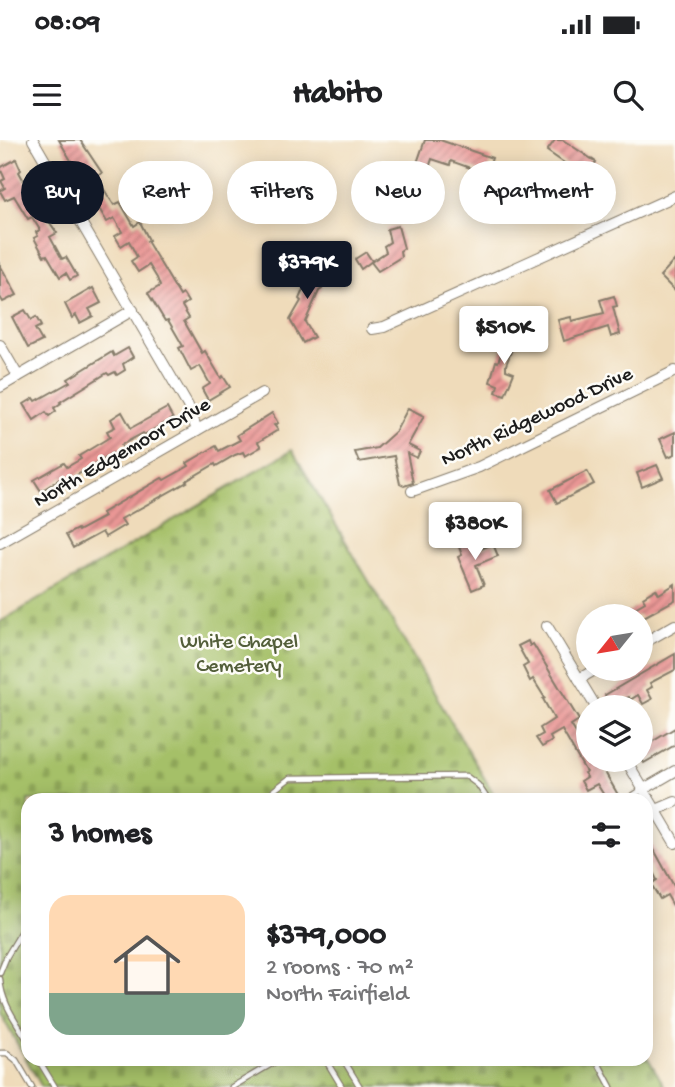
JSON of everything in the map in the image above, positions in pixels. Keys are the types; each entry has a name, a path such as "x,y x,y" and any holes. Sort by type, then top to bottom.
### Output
{"street":[{"path":"33,140 188,406 197,430"},
{"path":"372,329 392,323 675,196"},
{"path":"0,387 133,310"},
{"path":"0,345 18,376"},
{"name":"North Ridgewood Drive","path":"412,491 479,467 675,371"},
{"name":"North Edgemoor Drive","path":"0,543 262,393"},
{"path":"653,638 675,625"},
{"path":"547,626 576,674"},
{"path":"644,789 675,771"},
{"path":"633,772 646,793"},
{"path":"656,810 675,802"},
{"path":"653,805 675,843"}],"lane":[{"path":"273,793 290,778 466,776 483,793"},
{"path":"637,793 644,789"},
{"path":"0,973 21,933"},
{"path":"0,979 4,998 21,1028"},
{"path":"0,1053 6,1053 16,1060 32,1087"},
{"path":"42,1066 55,1087"},
{"path":"232,1087 269,1066"},
{"path":"329,1066 342,1087"},
{"path":"347,1066 360,1087"},
{"path":"600,1066 611,1087"}],"green space":[{"name":"White Chapel Cemetery","path":"292,450 493,793 21,793 21,1050 0,1013 0,622"},
{"name":"White Chapel Cemetery","path":"30,1066 653,1066 665,1087 42,1087"}],"building":[{"path":"59,140 80,140 94,161 71,161"},
{"path":"425,140 440,140 492,158 491,161 459,161 459,164 451,161 450,165 445,161 432,159 418,161"},
{"path":"555,140 563,140 594,161 561,161 547,151"},
{"path":"16,159 21,170 21,208 14,196 5,200 0,191 5,188 1,181 5,179 0,168"},
{"path":"104,189 114,205 118,203 118,224 141,224 149,240 147,241 180,296 183,294 188,302 182,306 189,318 184,321 202,353 205,351 221,378 223,376 230,387 208,400 202,389 210,384 200,366 191,371 179,348 183,346 148,293 160,286 157,278 149,265 138,272 131,261 137,257 129,241 121,246 115,236 122,232 114,218 107,222 104,217"},
{"path":"36,224 51,224 57,233 50,237 62,259 66,257 77,276 70,280 66,273 60,277 34,238 40,230"},
{"path":"398,226 404,248 400,251 401,257 378,271 371,262 386,252 384,246 390,242 387,229"},
{"path":"366,252 372,261 361,269 355,259"},
{"path":"675,260 675,291 660,276"},
{"path":"308,263 319,268 323,282 305,322 314,337 303,343 290,320 301,301 299,299 305,285 299,272"},
{"path":"0,265 17,295 3,302 0,297"},
{"path":"93,288 101,303 89,309 93,316 80,323 76,315 72,318 65,304"},
{"path":"614,296 617,306 613,307 620,334 611,337 608,327 564,341 558,320 571,317 572,321 604,313 600,300"},
{"path":"25,310 31,320 36,317 41,326 35,329 42,341 28,348 12,317"},
{"path":"510,330 518,333 506,365 506,370 514,373 505,395 496,392 498,385 490,382"},
{"path":"128,348 133,357 123,364 125,370 117,375 115,372 109,375 107,373 60,402 54,408 56,411 49,416 46,412 34,420 24,404 34,398 36,401 70,382 68,379 112,352 114,356"},
{"path":"167,408 173,419 121,445 123,448 113,455 112,453 66,482 63,477 41,491 34,480 64,463 67,467 81,459 79,456 110,437 107,431 115,427 111,419 122,412 131,428"},
{"path":"408,408 424,416 408,445 420,451 417,458 407,453 413,483 404,486 400,484 394,456 359,462 355,452 377,448 396,431"},
{"path":"272,413 278,423 274,425 278,430 258,442 261,447 245,456 243,452 216,466 215,464 121,519 125,525 105,537 102,532 73,548 66,535 104,517 102,513 162,478 164,480 189,466 187,463 216,446 219,451 240,440 237,435"},
{"path":"675,432 675,454 668,457 660,439"},
{"path":"657,465 663,478 642,487 637,473"},
{"path":"587,471 594,484 557,503 550,490"},
{"path":"475,541 478,550 493,544 498,556 476,565 484,585 472,590 458,557 462,555 459,547"},
{"path":"675,584 675,600 653,612 653,604 642,604 645,602 643,597 656,589 659,594"},
{"path":"528,641 530,646 533,644 576,715 576,722 571,725 576,733 576,754 562,730 550,737 552,741 542,747 536,738 543,734 540,728 554,719 543,699 545,698 533,679 530,681 523,667 528,664 518,646"},
{"path":"675,654 675,670 650,683 652,687 647,690 650,695 605,695 629,681 653,681 653,667"},
{"path":"675,728 675,745 653,758 653,741"},
{"path":"605,772 617,793 603,793 597,784 586,790 581,781 587,777 584,773"},
{"path":"653,848 675,888 675,909 667,895 660,899 653,887 653,883 657,880 653,872"}]}
